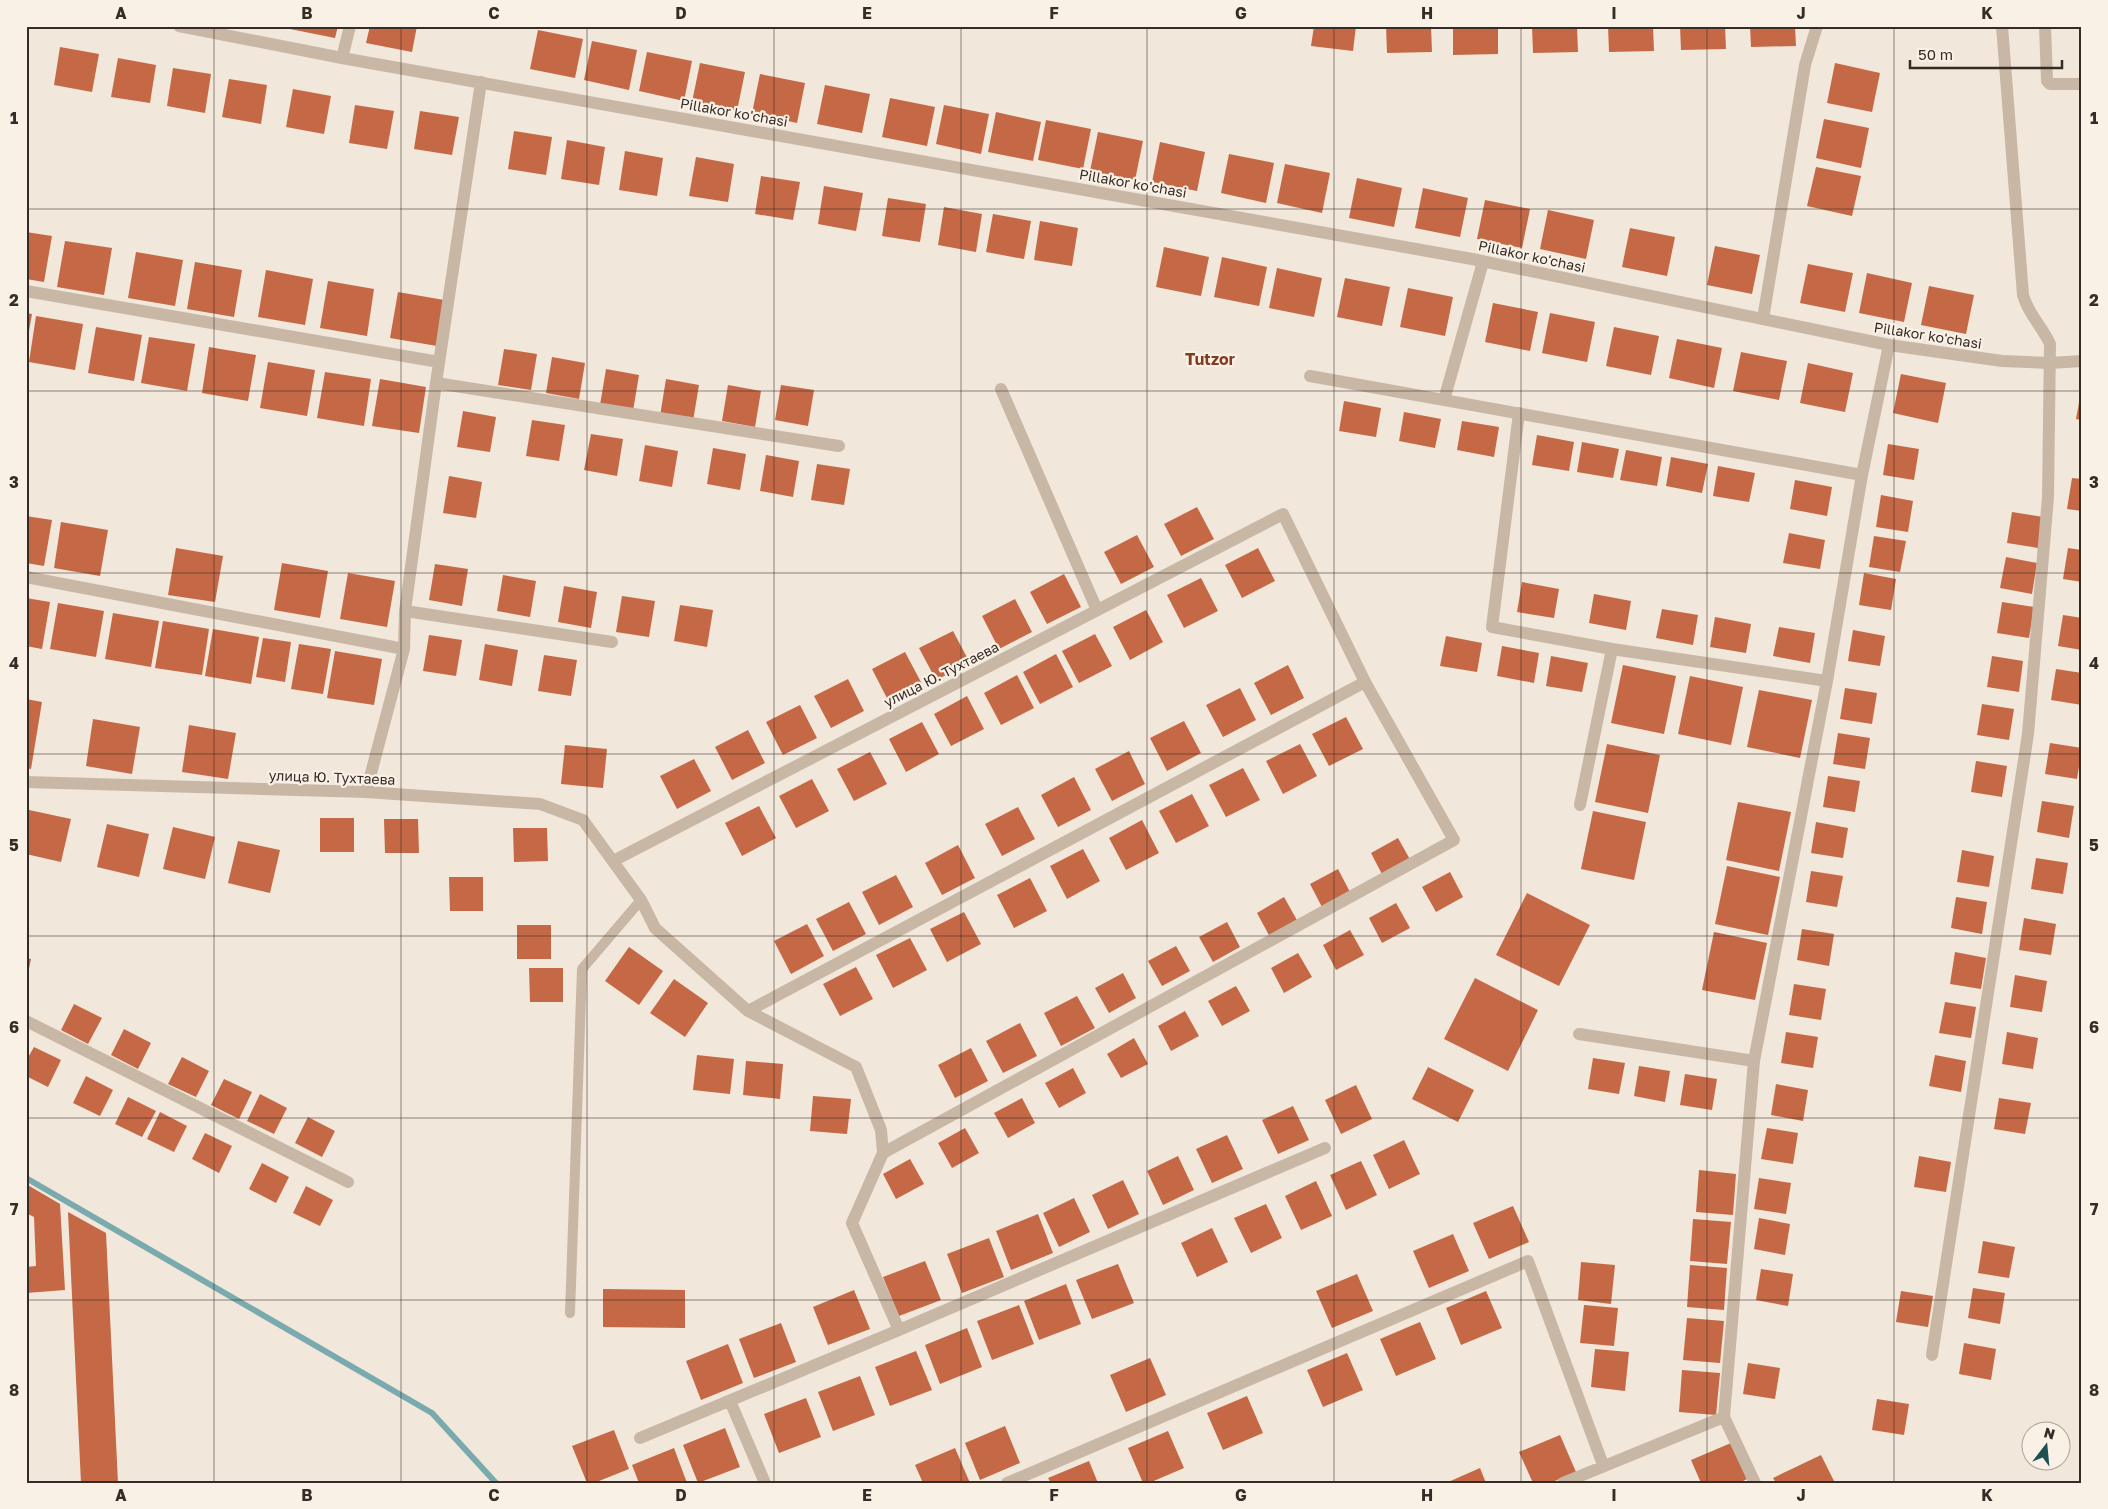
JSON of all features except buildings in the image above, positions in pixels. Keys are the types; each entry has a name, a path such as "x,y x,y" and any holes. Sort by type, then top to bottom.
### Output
{"street":[{"name":"Pillakor ko'chasi","path":"179,26 342,58 1483,262 1889,345 2002,361 2050,363 2082,361"},
{"path":"342,58 350,26"},
{"path":"1763,319 1806,65 1817,26"},
{"path":"1932,1356 2028,734 2048,497 2050,344 2044,331 2026,307 2023,295 2002,26"},
{"path":"2045,26 2047,81 2050,84 2082,84"},
{"path":"366,792 404,649 405,611 436,383 481,82"},
{"path":"1444,400 1483,262"},
{"path":"26,291 440,362"},
{"path":"1755,1483 1724,1417 1754,1060 1827,681 1862,476 1889,345"},
{"path":"1310,376 1862,476"},
{"path":"436,383 839,446"},
{"path":"1001,389 1098,610"},
{"path":"1519,413 1492,627 1612,649 1827,681"},
{"name":"улица Ю. Тухтаева","path":"613,861 1283,514 1365,682"},
{"path":"26,577 404,649"},
{"path":"405,611 612,642"},
{"path":"1580,805 1612,649"},
{"path":"748,1011 1365,682 1454,840 883,1153 852,1223 899,1330"},
{"name":"улица Ю. Тухтаева","path":"26,782 366,792 540,804 583,820 641,900 655,928 748,1011 856,1067 881,1130 883,1153"},
{"path":"26,1021 348,1182"},
{"path":"1579,1034 1754,1060"},
{"path":"640,1438 899,1330 1325,1148"},
{"path":"1007,1483 1528,1261 1603,1465"},
{"path":"730,1401 765,1483"},
{"path":"1563,1483 1724,1417"}],"lane":[{"path":"570,1313 582,969 641,900"}],"waterway":[{"path":"26,1178 432,1413 496,1483"}],"district":[{"name":"Tutzor","path":"1210,359"}]}
